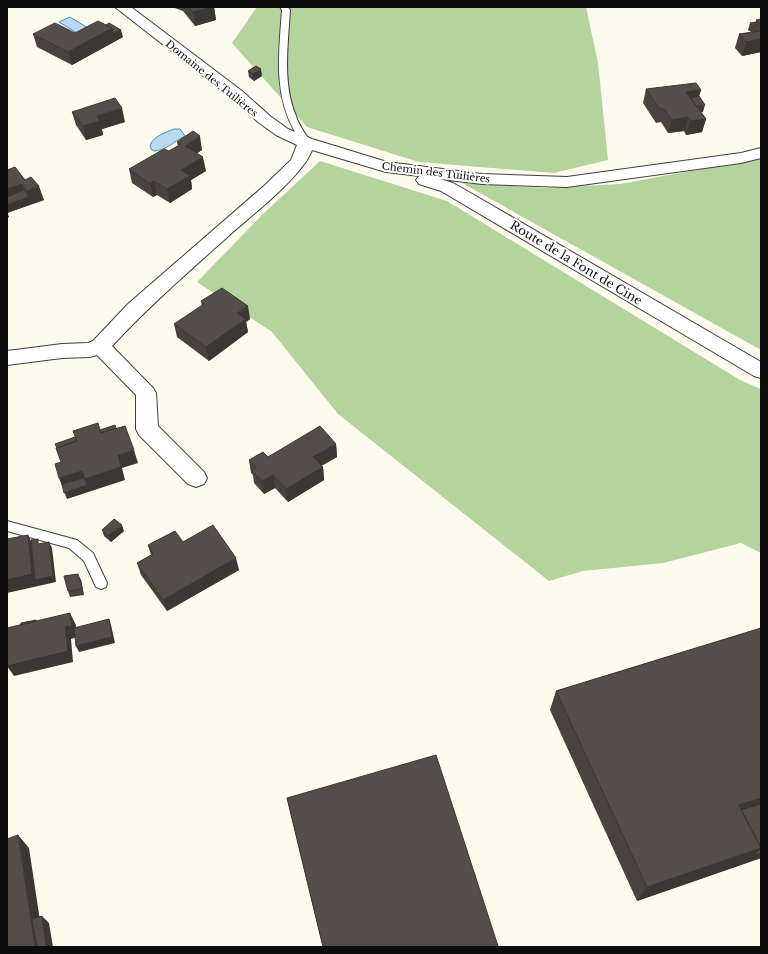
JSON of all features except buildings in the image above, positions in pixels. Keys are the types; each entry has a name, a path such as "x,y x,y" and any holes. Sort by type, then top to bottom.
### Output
{"street":[{"name":"Domaine des Tuilières","path":"122,7 236,94 264,119 282,132 306,143"},
{"name":"Chemin des Tuilières","path":"306,143 386,167 482,179 567,182 742,158 761,153"},
{"path":"7,358 62,351 90,350 100,346 135,308 270,190 297,163 302,155 306,143"},
{"name":"Route de la Font de Cine","path":"386,167 446,187 761,371"},
{"path":"100,346 146,392 147,429 196,478"}],"lane":[{"path":"284,7 286,10 283,70 284,92 291,116 306,143"},
{"path":"7,526 73,544 89,557 101,583"}],"green space":[{"path":"257,7 586,7 598,63 608,160 554,173 419,162 307,127 232,43"},
{"path":"761,158 761,350 462,183 546,188 620,184"},
{"path":"320,161 447,201 740,380 761,389 761,553 741,543 663,563 583,571 549,581 338,414 272,332 197,282 263,214"}],"water":[{"path":"70,17 88,28 77,33 59,22"},
{"path":"174,129 180,129 185,136 166,148 158,151 151,149 150,145 154,139"}]}
